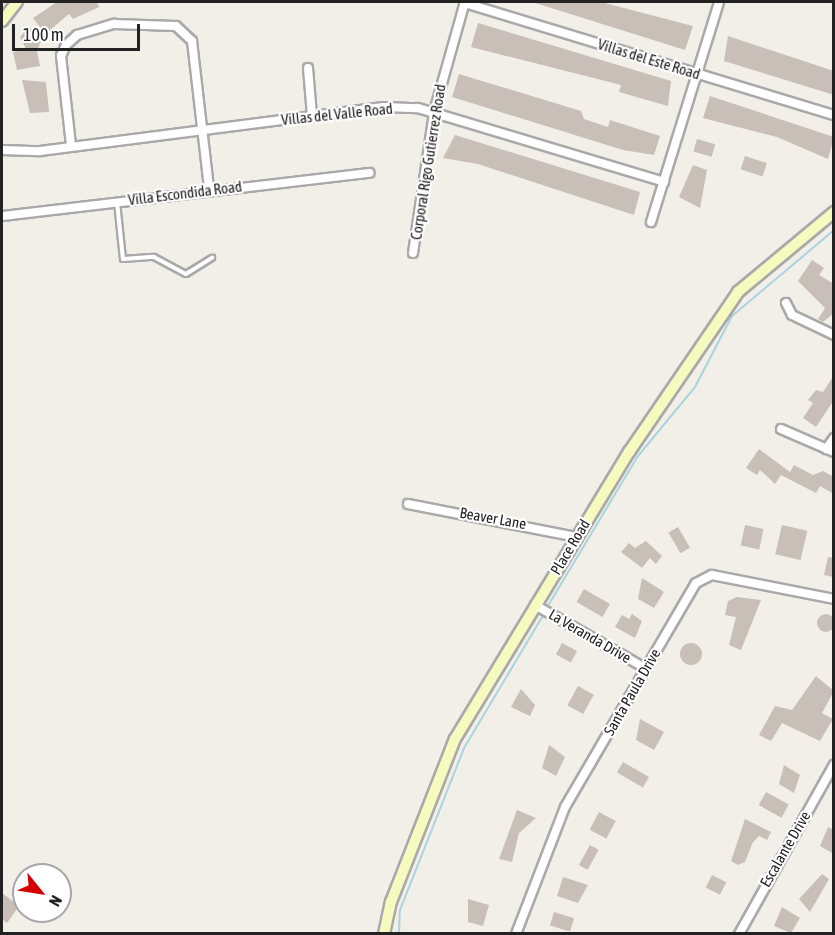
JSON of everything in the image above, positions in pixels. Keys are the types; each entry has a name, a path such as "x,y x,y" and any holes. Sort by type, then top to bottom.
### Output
{"street":[{"path":"2,21 17,2"},
{"name":"Villas del Este Road","path":"465,2 834,114"},
{"name":"Corporal Rigo Gutierrez Road","path":"413,253 434,112 465,2"},
{"path":"651,222 719,2"},
{"path":"71,145 61,56 77,35 114,24 156,24 187,32 203,129 209,188"},
{"path":"308,68 312,116"},
{"name":"Villas del Valle Road","path":"2,150 40,151 71,145 382,107 434,112 664,182"},
{"name":"Villa Escondida Road","path":"2,216 209,188 369,173"},
{"name":"Place Road","path":"384,933 441,769 576,537 725,308 753,277 834,212"},
{"path":"786,303 792,315 834,335"},
{"path":"781,429 830,451 834,438"},
{"name":"Beaver Lane","path":"408,504 576,537"},
{"name":"Santa Paula Drive","path":"516,933 556,826 696,583 706,575 834,599"},
{"name":"La Veranda Drive","path":"535,605 645,668"},
{"name":"Escalante Drive","path":"739,933 834,765"}],"lane":[{"path":"117,202 123,259 154,257 186,274 212,258"}],"building":[{"path":"57,2 97,2 99,7 73,19 69,14 45,34 33,18"},
{"path":"532,2 601,2 693,26 685,50"},
{"path":"478,23 671,81 668,106 619,92 621,85 471,47"},
{"path":"28,27 44,34 37,51 40,66 17,70 13,52 26,49 20,37"},
{"path":"728,36 834,71 834,95 724,61"},
{"path":"459,74 581,111 584,119 608,127 610,120 660,136 654,155 623,150 452,97"},
{"path":"22,80 46,82 49,112 30,113"},
{"path":"710,96 834,137 828,159 777,137 703,118"},
{"path":"455,135 640,192 634,215 478,164 443,158"},
{"path":"697,139 715,144 712,157 693,151"},
{"path":"745,156 767,163 763,176 741,169"},
{"path":"693,165 707,170 700,208 679,197"},
{"path":"812,260 824,268 819,275 834,284 834,313 823,322 818,319 825,308 798,281"},
{"path":"834,375 834,400 816,427 803,418 813,403 808,400 816,390 823,392"},
{"path":"759,449 790,472 794,465 813,475 823,471 834,477 834,494 820,486 816,493 781,475 775,484 760,470 757,475 746,468"},
{"path":"745,525 764,529 759,549 741,546"},
{"path":"782,525 807,531 801,560 775,554"},
{"path":"678,527 690,548 680,553 668,532"},
{"path":"646,541 662,556 656,564 650,558 642,568 621,552 629,543 635,548"},
{"path":"828,557 834,558 834,577 824,575"},
{"path":"642,578 664,592 654,608 638,599"},
{"path":"584,589 610,604 602,617 576,602"},
{"path":"737,597 761,600 741,650 729,645 736,617 725,615 728,601"},
{"path":"632,614 642,621 635,638 615,627 622,615 629,619"},
{"path":"826,614 832,617 835,623 832,629 826,632 820,629 817,623 820,617"},
{"path":"562,643 577,651 571,662 556,654"},
{"path":"691,643 699,646 702,654 699,662 691,665 683,662 680,654 683,646"},
{"path":"816,676 834,691 822,713 833,719 820,741 782,723 771,741 759,735 775,706 792,710"},
{"path":"578,686 594,695 583,714 567,705"},
{"path":"521,689 535,705 530,716 511,707"},
{"path":"640,719 664,732 654,750 636,740"},
{"path":"549,745 565,757 556,776 542,768"},
{"path":"623,762 649,777 643,787 617,772"},
{"path":"784,765 800,775 794,793 779,784"},
{"path":"766,792 789,805 781,818 759,805"},
{"path":"517,810 536,818 519,833 512,862 499,859"},
{"path":"599,812 616,821 606,839 590,830"},
{"path":"745,819 771,832 767,840 759,836 753,842 745,862 738,865 731,861"},
{"path":"828,827 834,830 834,854 820,846"},
{"path":"590,845 599,850 588,870 579,865"},
{"path":"822,874 829,879 810,912 799,899"},
{"path":"712,875 726,882 720,895 706,887"},
{"path":"563,877 588,885 578,903 557,896"},
{"path":"2,893 12,901 12,916 7,923 2,919"},
{"path":"468,899 489,905 483,926 468,922"},
{"path":"782,907 800,918 791,933 774,926"},
{"path":"554,912 574,918 570,932 550,925"}],"waterway":[{"path":"549,604 638,456 695,387 732,316 834,230"},
{"path":"399,934 400,910 464,748 542,617"}]}
